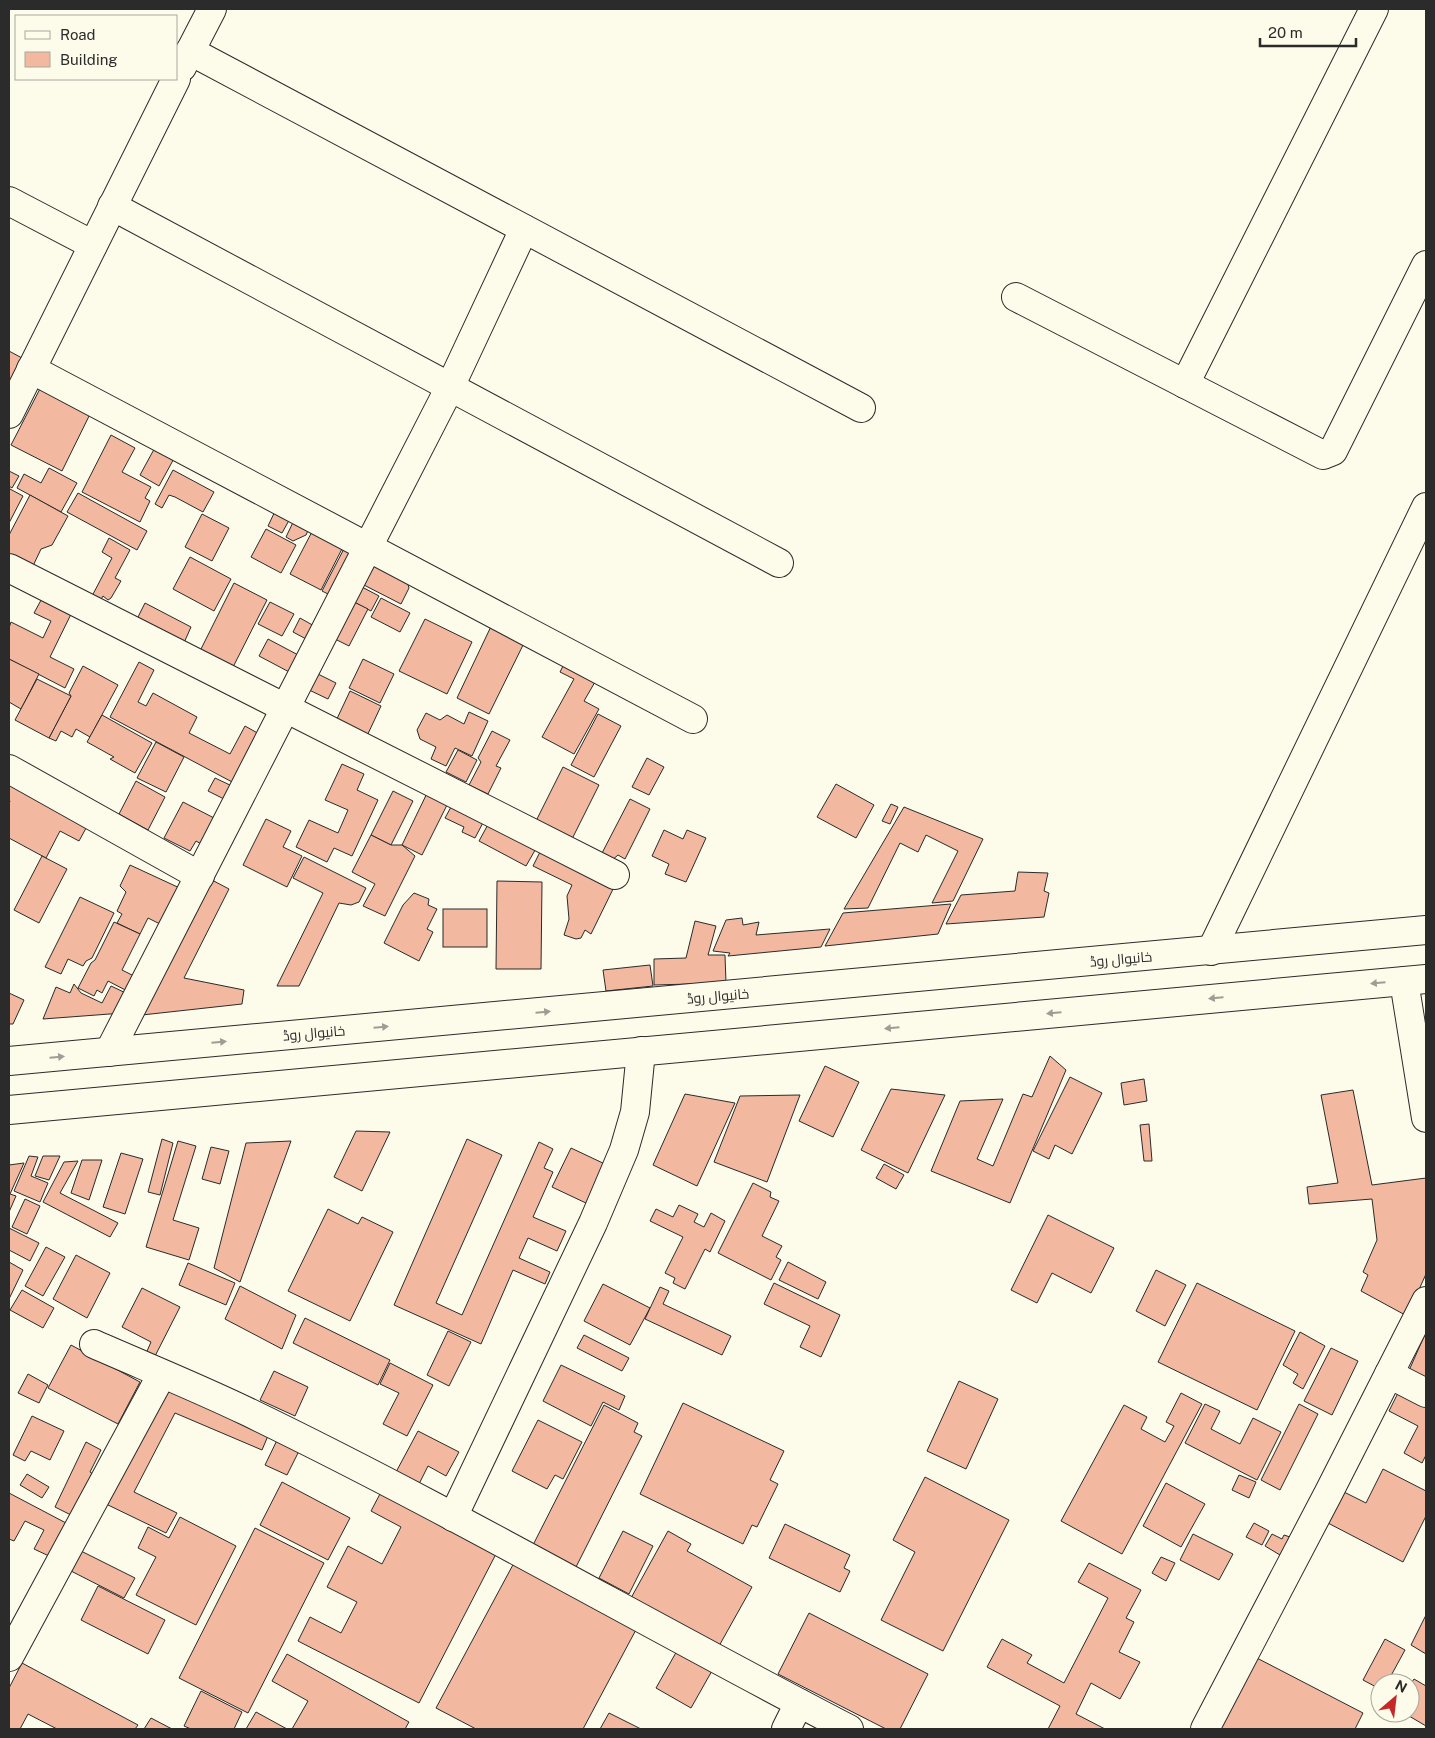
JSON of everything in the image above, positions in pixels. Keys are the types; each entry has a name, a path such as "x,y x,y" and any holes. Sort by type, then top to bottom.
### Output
{"street":[{"path":"178,74 212,9"},
{"path":"1184,384 1374,9"},
{"path":"190,51 861,408"},
{"path":"9,414 175,80"},
{"path":"9,200 93,245"},
{"path":"112,206 779,563"},
{"path":"109,1052 369,548 450,387 524,229"},
{"path":"1016,297 1323,455 1333,451 1426,265"},
{"path":"31,369 693,719"},
{"path":"1210,950 1426,507"},
{"path":"9,568 615,874"},
{"path":"9,769 200,876"},
{"name":"خانیوال روڈ","path":"9,1061 1426,930"},
{"path":"9,1110 1415,980 1426,1118"},
{"path":"453,1517 593,1223 624,1150 635,1112 641,1051"},
{"path":"1205,1729 1330,1492 1426,1301"},
{"path":"94,1344 244,1410 453,1517 849,1729"},
{"path":"9,1657 162,1374"},
{"path":"1389,1374 1426,1393"},
{"path":"786,1729 799,1703"}],"building":[{"path":"9,351 22,358 9,385"},
{"path":"44,381 94,406 62,471 11,445"},
{"path":"111,435 135,448 122,472 151,487 145,498 150,501 140,522 82,492"},
{"path":"158,442 177,453 159,486 140,475"},
{"path":"49,468 77,483 61,512 17,488 24,474 41,483"},
{"path":"173,470 214,492 203,512 169,495 162,508 155,504"},
{"path":"9,471 19,476 12,488 9,486"},
{"path":"10,489 23,496 9,523 9,491"},
{"path":"78,493 147,531 137,550 67,512"},
{"path":"30,495 68,516 52,545 41,549 32,568 9,555 9,535"},
{"path":"277,507 292,515 282,533 268,526"},
{"path":"202,514 229,528 212,561 185,547"},
{"path":"297,514 312,522 306,535 293,541 286,537"},
{"path":"316,524 347,539 321,590 290,574"},
{"path":"266,529 296,545 281,573 251,557"},
{"path":"109,538 130,550 115,578 121,581 111,598 108,600 103,596 100,601 92,596 112,558 102,552"},
{"path":"347,543 362,550 338,599 322,591"},
{"path":"190,557 231,579 214,611 173,589"},
{"path":"375,559 405,574 409,588 401,604 362,584"},
{"path":"234,583 267,600 231,671 198,655"},
{"path":"362,587 379,596 371,611 354,602"},
{"path":"46,591 75,606 50,657 74,669 65,688 9,659 9,628 11,622 43,638 51,621 34,613"},
{"path":"381,598 410,613 400,632 371,617"},
{"path":"270,602 294,614 282,636 258,624"},
{"path":"354,602 368,609 349,646 335,639"},
{"path":"145,603 191,627 183,645 136,621"},
{"path":"300,618 316,627 308,640 293,632"},
{"path":"495,618 528,635 489,714 457,698"},
{"path":"425,619 472,642 447,694 399,671"},
{"path":"268,639 302,657 293,674 259,656"},
{"path":"567,658 599,675 584,701 599,709 574,754 542,737 574,679 560,672"},
{"path":"9,659 39,674 21,709 9,702"},
{"path":"363,659 394,674 380,703 349,688"},
{"path":"139,662 154,670 138,702 146,706 153,693 197,717 189,733 230,754 245,726 261,735 234,783 110,717"},
{"path":"83,666 118,685 90,737 76,729 72,737 61,731 56,741 49,738 71,696 69,693"},
{"path":"316,673 336,683 328,699 307,689"},
{"path":"37,679 71,696 49,738 15,720"},
{"path":"350,691 381,706 366,738 335,723"},
{"path":"469,712 488,721 472,756 455,748 446,766 431,759 436,747 420,739 417,730 426,713 440,720 447,715 464,724"},
{"path":"598,714 621,726 594,777 571,765"},
{"path":"102,715 152,743 135,773 110,759 114,757 87,742"},
{"path":"492,731 510,740 496,766 501,768 488,794 469,785 481,762 478,758"},
{"path":"156,742 184,757 166,792 137,778"},
{"path":"458,750 477,760 466,782 446,772"},
{"path":"647,758 664,767 649,795 632,787"},
{"path":"342,764 364,774 357,790 378,800 352,856 334,848 327,862 296,847 309,820 338,833 348,810 325,800"},
{"path":"563,767 599,785 571,841 535,823"},
{"path":"9,777 91,819 79,841 60,831 46,858 9,838"},
{"path":"215,778 232,786 226,800 208,791"},
{"path":"136,781 165,797 148,830 119,814"},
{"path":"836,784 874,805 856,838 817,817"},
{"path":"430,787 487,815 475,838 462,832 464,827 445,818 451,807 447,805 422,855 402,845"},
{"path":"393,791 413,801 391,845 371,835"},
{"path":"630,799 650,809 625,859 618,855 611,861 601,855"},
{"path":"183,802 216,819 203,845 196,841 190,851 164,838"},
{"path":"891,804 898,807 890,824 882,821"},
{"path":"904,807 983,839 953,901 932,903 958,851 926,835 918,852 900,843 868,908 844,909"},
{"path":"266,819 291,831 283,847 302,856 287,887 243,865"},
{"path":"491,819 538,845 526,866 479,841"},
{"path":"664,830 683,839 687,830 706,838 686,882 665,874 669,864 652,856"},
{"path":"371,835 391,845 402,845 415,856 385,916 363,906 375,884 352,872"},
{"path":"543,846 616,883 591,934 585,930 581,938 576,939 564,935 569,919 567,896 572,885 533,866"},
{"path":"42,856 67,869 39,923 14,910"},
{"path":"304,857 366,888 359,902 351,905 339,903 299,986 277,986 323,893 293,878"},
{"path":"130,865 184,890 166,927 148,918 140,934 117,923 122,914 117,911 126,892 120,886"},
{"path":"1018,872 1048,873 1044,891 1049,893 1044,917 946,924 961,895 1015,891"},
{"path":"210,879 229,889 184,978 244,990 242,1004 142,1015"},
{"path":"497,881 542,882 541,969 496,969"},
{"path":"414,893 429,899 428,905 437,909 427,929 433,932 419,961 384,943 403,905"},
{"path":"80,897 114,913 92,958 86,961 83,966 68,959 61,974 45,967"},
{"path":"951,904 938,934 825,946 843,913"},
{"path":"443,909 487,909 487,947 443,947"},
{"path":"742,918 743,925 759,922 756,935 830,929 821,947 728,956 730,953 713,951 726,920"},
{"path":"695,921 716,926 708,955 725,955 726,983 654,985 654,959 686,958"},
{"path":"114,922 140,934 122,970 140,979 133,994 108,981 102,993 97,990 94,996 78,988 91,963 95,960"},
{"path":"650,965 653,986 606,991 603,970"},
{"path":"74,984 81,993 102,1003 111,986 132,996 123,1013 43,1019 56,987 70,993"},
{"path":"9,993 24,1000 13,1024 9,1024"},
{"path":"1050,1056 1066,1070 1010,1203 931,1171 960,1101 1003,1099 977,1159 993,1166 1023,1094 1032,1097"},
{"path":"825,1066 859,1082 833,1137 799,1121"},
{"path":"1070,1077 1102,1093 1072,1154 1055,1145 1049,1159 1033,1151"},
{"path":"1144,1079 1147,1101 1124,1105 1121,1083"},
{"path":"891,1089 945,1095 908,1173 861,1150"},
{"path":"1353,1090 1372,1185 1426,1178 1426,1274 1407,1316 1361,1291 1368,1275 1363,1272 1377,1240 1372,1199 1309,1204 1307,1187 1338,1183 1321,1095"},
{"path":"685,1094 735,1103 697,1186 653,1165"},
{"path":"800,1095 767,1182 714,1162 740,1096"},
{"path":"1149,1124 1152,1161 1144,1161 1140,1125"},
{"path":"356,1131 390,1132 362,1191 334,1177"},
{"path":"162,1139 173,1143 160,1195 148,1192"},
{"path":"467,1139 502,1155 436,1303 462,1315 539,1142 553,1149 544,1168 553,1172 533,1217 566,1231 557,1251 528,1238 519,1258 550,1272 545,1284 513,1270 481,1344 394,1305"},
{"path":"178,1141 196,1146 173,1220 199,1228 189,1260 146,1247"},
{"path":"291,1141 240,1282 214,1268 246,1143"},
{"path":"211,1147 229,1151 220,1184 202,1179"},
{"path":"571,1148 607,1165 588,1204 552,1187"},
{"path":"121,1153 143,1159 125,1214 103,1207"},
{"path":"29,1156 38,1157 31,1176 48,1183 40,1202 14,1191"},
{"path":"43,1156 60,1156 49,1180 35,1176"},
{"path":"82,1160 102,1160 89,1200 71,1193"},
{"path":"78,1161 60,1193 118,1223 110,1237 43,1202 64,1162"},
{"path":"24,1163 10,1194 16,1196 9,1212 9,1165"},
{"path":"884,1164 904,1175 896,1189 876,1178"},
{"path":"753,1183 771,1192 770,1197 779,1201 762,1236 782,1246 776,1257 781,1260 771,1280 718,1253"},
{"path":"25,1199 40,1206 27,1234 12,1227"},
{"path":"679,1205 698,1214 694,1222 704,1227 711,1213 725,1221 710,1252 705,1249 685,1289 673,1283 675,1278 665,1273 683,1237 650,1221 656,1209 673,1217"},
{"path":"328,1209 358,1224 362,1217 393,1232 350,1321 288,1291"},
{"path":"1048,1215 1114,1248 1091,1293 1052,1273 1037,1303 1011,1290"},
{"path":"9,1228 39,1243 30,1261 9,1250"},
{"path":"46,1247 65,1257 43,1296 25,1286"},
{"path":"76,1255 110,1273 87,1318 53,1299"},
{"path":"9,1262 23,1270 9,1299"},
{"path":"788,1262 826,1282 818,1299 779,1280"},
{"path":"188,1263 235,1283 226,1305 179,1285"},
{"path":"1156,1270 1186,1285 1165,1326 1136,1311"},
{"path":"774,1283 840,1315 821,1357 800,1347 810,1326 764,1304"},
{"path":"1197,1283 1295,1331 1257,1410 1158,1362"},
{"path":"603,1284 650,1308 630,1345 584,1321"},
{"path":"240,1286 296,1315 282,1349 225,1319"},
{"path":"660,1287 669,1291 663,1304 731,1336 722,1355 645,1319"},
{"path":"142,1288 180,1307 152,1362 144,1358 151,1342 122,1327"},
{"path":"22,1290 54,1308 43,1328 10,1310"},
{"path":"305,1318 390,1360 378,1385 293,1343"},
{"path":"448,1331 471,1342 449,1386 427,1375"},
{"path":"1300,1332 1325,1346 1303,1389 1293,1383 1298,1374 1283,1365"},
{"path":"1426,1332 1426,1384 1407,1375"},
{"path":"584,1335 629,1358 622,1371 577,1348"},
{"path":"71,1345 140,1382 118,1424 48,1388"},
{"path":"1331,1348 1358,1361 1332,1415 1304,1401"},
{"path":"390,1363 433,1385 407,1436 383,1424 399,1393 380,1384"},
{"path":"561,1365 625,1396 619,1410 603,1402 591,1426 543,1401"},
{"path":"274,1371 308,1387 295,1416 260,1400"},
{"path":"28,1374 48,1385 39,1403 18,1393"},
{"path":"959,1381 998,1399 966,1469 927,1451"},
{"path":"167,1388 270,1431 262,1450 175,1413 134,1492 177,1513 166,1533 106,1504"},
{"path":"1181,1393 1202,1404 1122,1554 1061,1521 1124,1405 1147,1417 1141,1429 1165,1442 1174,1426 1166,1422"},
{"path":"1398,1393 1426,1407 1426,1455 1422,1463 1404,1453 1418,1426 1389,1411"},
{"path":"683,1403 784,1451 770,1480 778,1484 757,1527 752,1525 743,1544 640,1494"},
{"path":"1205,1404 1220,1411 1211,1429 1240,1444 1253,1418 1281,1432 1257,1480 1185,1443"},
{"path":"1299,1404 1318,1414 1280,1490 1261,1480"},
{"path":"604,1405 638,1423 634,1432 642,1436 576,1567 533,1545"},
{"path":"32,1416 64,1431 50,1460 31,1451 25,1461 13,1455"},
{"path":"538,1420 582,1442 563,1479 555,1475 547,1489 512,1471"},
{"path":"418,1431 459,1452 446,1476 428,1466 419,1484 396,1472"},
{"path":"281,1432 303,1443 287,1475 265,1465"},
{"path":"86,1442 101,1450 90,1472 93,1474 73,1516 55,1507"},
{"path":"1383,1469 1426,1491 1426,1516 1403,1562 1326,1522 1342,1491 1366,1503"},
{"path":"27,1474 49,1487 42,1498 20,1485"},
{"path":"1239,1475 1256,1482 1249,1498 1232,1490"},
{"path":"925,1477 1009,1520 943,1651 881,1620 915,1552 893,1540"},
{"path":"282,1482 350,1518 328,1560 260,1525"},
{"path":"1166,1483 1205,1504 1181,1547 1143,1526"},
{"path":"381,1492 497,1552 419,1703 298,1641 310,1617 341,1633 357,1602 327,1587 348,1546 382,1564 401,1527 371,1511"},
{"path":"9,1493 66,1523 49,1556 34,1549 44,1530 25,1521 14,1541 9,1539"},
{"path":"180,1517 236,1546 196,1625 136,1595 156,1557 138,1548 148,1527 169,1538"},
{"path":"1254,1523 1269,1531 1262,1545 1246,1537"},
{"path":"785,1524 850,1555 844,1568 850,1571 840,1592 769,1558"},
{"path":"255,1528 324,1563 248,1713 179,1678"},
{"path":"623,1531 653,1546 629,1594 599,1578"},
{"path":"668,1531 691,1544 687,1551 752,1587 719,1646 631,1598"},
{"path":"1193,1534 1233,1554 1219,1580 1180,1560"},
{"path":"1272,1534 1282,1539 1284,1535 1290,1537 1280,1555 1265,1546"},
{"path":"81,1551 135,1578 124,1598 71,1571"},
{"path":"1161,1557 1175,1563 1166,1581 1152,1573"},
{"path":"515,1561 638,1626 583,1729 476,1729 436,1708"},
{"path":"1089,1563 1141,1590 1126,1618 1134,1622 1119,1652 1140,1662 1120,1699 1091,1683 1076,1714 1105,1729 1048,1729 1060,1706 987,1667 1002,1639 1032,1655 1027,1663 1064,1683 1108,1598 1078,1582"},
{"path":"98,1586 165,1620 148,1654 81,1620"},
{"path":"809,1613 928,1674 900,1729 886,1729 778,1674"},
{"path":"1426,1615 1426,1654 1411,1645"},
{"path":"1385,1639 1405,1650 1392,1673 1370,1673 1370,1684 1363,1680"},
{"path":"678,1649 713,1669 691,1708 656,1688"},
{"path":"287,1654 409,1722 405,1729 292,1729 308,1701 272,1681"},
{"path":"1253,1656 1363,1713 1355,1729 1215,1729"},
{"path":"22,1663 138,1725 135,1729 57,1729 28,1714 20,1729 9,1729 9,1688"},
{"path":"1420,1682 1426,1686 1426,1726 1420,1722"},
{"path":"201,1691 242,1712 234,1729 191,1729 184,1726"},
{"path":"256,1712 287,1729 246,1729"},
{"path":"609,1713 641,1729 600,1729"},
{"path":"151,1718 172,1729 144,1729"}]}
